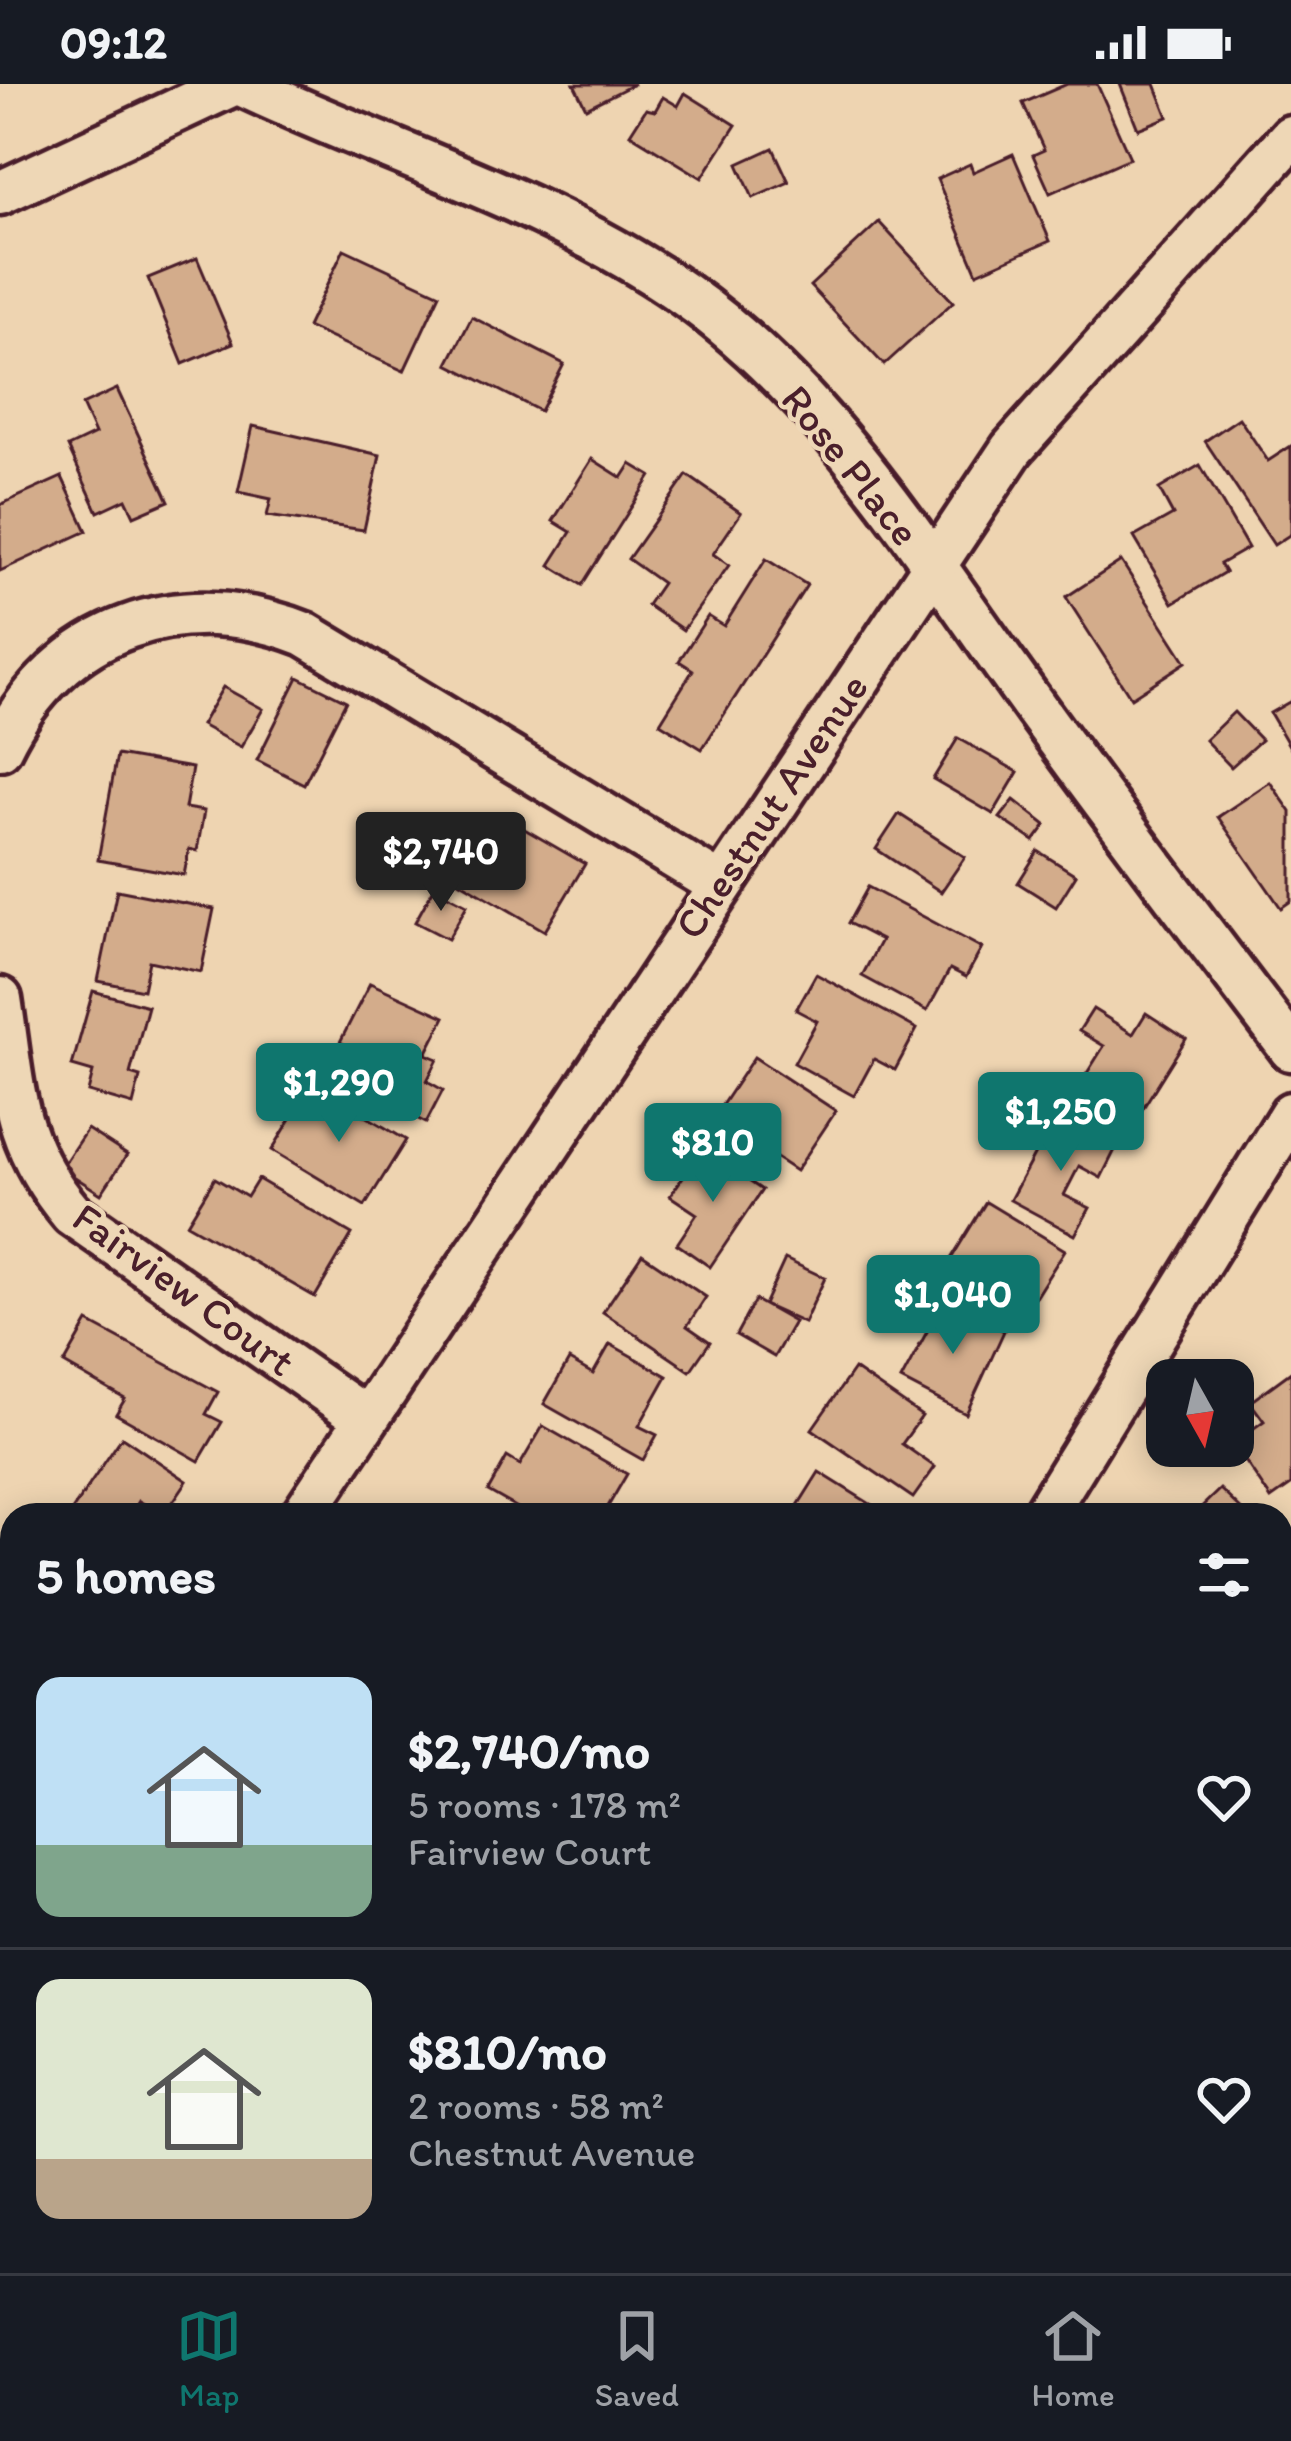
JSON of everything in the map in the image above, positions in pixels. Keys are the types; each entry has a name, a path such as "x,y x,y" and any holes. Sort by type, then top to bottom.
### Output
{"street":[{"path":"0,193 237,84"},
{"name":"Rose Place","path":"237,84 524,203 604,244 686,295 758,353 870,476 1118,824 1291,1048"},
{"name":"Chestnut Avenue","path":"311,1503 931,563 1012,449 1291,137"},
{"path":"0,748 20,705 91,644 152,618 243,614 305,634 718,884"},
{"name":"Fairview Court","path":"0,1000 21,1138 42,1179 71,1214 365,1418"},
{"path":"1051,1503 1291,1114"}],"building":[{"path":"574,84 634,84 586,108"},
{"path":"1067,84 1097,84 1130,158 1050,193 1033,155 1044,150 1023,103"},
{"path":"1120,84 1155,84 1168,117 1138,129"},
{"path":"685,93 736,125 702,178 630,134 646,109 655,111 663,97 678,106"},
{"path":"773,148 789,182 753,198 738,164"},
{"path":"1013,154 1050,241 977,273 937,179 970,164 973,172"},
{"path":"879,222 953,302 884,365 810,286"},
{"path":"344,249 440,294 404,371 307,327"},
{"path":"197,258 233,343 183,364 148,278"},
{"path":"472,317 564,364 540,411 448,364"},
{"path":"117,389 169,501 134,516 126,499 98,512 68,447 95,434 82,405"},
{"path":"1239,418 1268,461 1291,446 1291,534 1274,545 1205,441"},
{"path":"253,426 380,455 364,530 267,516 271,499 238,492"},
{"path":"592,459 622,478 631,464 651,476 582,585 550,565 571,532 553,521"},
{"path":"1200,465 1248,548 1220,564 1225,572 1173,603 1134,537 1173,515 1159,489"},
{"path":"687,475 741,513 713,554 729,565 683,630 647,605 662,583 628,559"},
{"path":"62,477 87,531 0,571 0,505"},
{"path":"766,559 807,585 702,749 660,723 693,670 679,661 708,616 724,626"},
{"path":"1121,561 1186,662 1131,698 1066,597"},
{"path":"298,677 346,701 304,784 257,760"},
{"path":"223,687 263,709 241,747 201,725"},
{"path":"1291,701 1291,749 1270,713"},
{"path":"1234,712 1261,740 1231,767 1205,740"},
{"path":"958,738 1018,772 993,814 933,779"},
{"path":"117,755 192,768 185,808 204,811 197,851 189,849 184,875 98,860"},
{"path":"1270,782 1291,812 1291,901 1281,908 1218,817"},
{"path":"1014,800 1046,825 1034,841 1000,818"},
{"path":"899,814 965,857 941,892 876,849"},
{"path":"440,819 505,856 521,827 585,864 545,931 418,857"},
{"path":"1038,851 1076,875 1056,907 1018,883"},
{"path":"868,887 982,948 966,977 950,969 927,1011 862,976 881,940 848,923"},
{"path":"434,888 467,905 448,939 415,922"},
{"path":"117,890 214,909 201,972 149,961 143,990 98,981"},
{"path":"816,974 917,1029 895,1070 874,1059 854,1096 794,1063 817,1021 796,1010"},
{"path":"370,983 445,1017 426,1054 438,1059 427,1081 443,1090 426,1123 349,1083 364,1054 340,1042"},
{"path":"93,991 148,1006 130,1074 140,1077 133,1105 88,1092 93,1072 72,1066"},
{"path":"1093,1009 1133,1034 1146,1013 1186,1039 1128,1132 1072,1097 1104,1046 1079,1031"},
{"path":"754,1057 836,1111 796,1171 714,1117"},
{"path":"312,1084 406,1140 365,1206 272,1150"},
{"path":"1055,1116 1116,1148 1101,1178 1079,1166 1064,1195 1090,1208 1075,1235 1010,1200"},
{"path":"87,1129 127,1155 101,1194 61,1168"},
{"path":"702,1149 762,1190 710,1267 677,1244 697,1214 670,1196"},
{"path":"215,1178 247,1197 258,1179 352,1234 315,1297 187,1224"},
{"path":"986,1202 1065,1250 1019,1323 941,1275"},
{"path":"642,1254 706,1297 687,1326 710,1342 690,1371 603,1312"},
{"path":"785,1259 825,1278 804,1323 764,1305"},
{"path":"755,1300 794,1322 774,1357 736,1335"},
{"path":"944,1300 1004,1331 966,1414 901,1380"},
{"path":"88,1322 218,1392 206,1414 222,1422 199,1461 116,1414 125,1399 64,1364"},
{"path":"610,1344 667,1376 639,1426 657,1435 643,1460 544,1404 569,1360 593,1374"},
{"path":"854,1369 922,1416 902,1444 935,1467 913,1498 812,1429"},
{"path":"1291,1372 1291,1485 1271,1499 1249,1467 1254,1467 1254,1428 1264,1421 1254,1399"},
{"path":"543,1426 627,1474 610,1503 509,1503 488,1491 507,1457 520,1465"},
{"path":"122,1437 187,1481 172,1503 77,1503"},
{"path":"819,1472 869,1503 800,1503"},
{"path":"1220,1489 1235,1503 1205,1503"}]}
